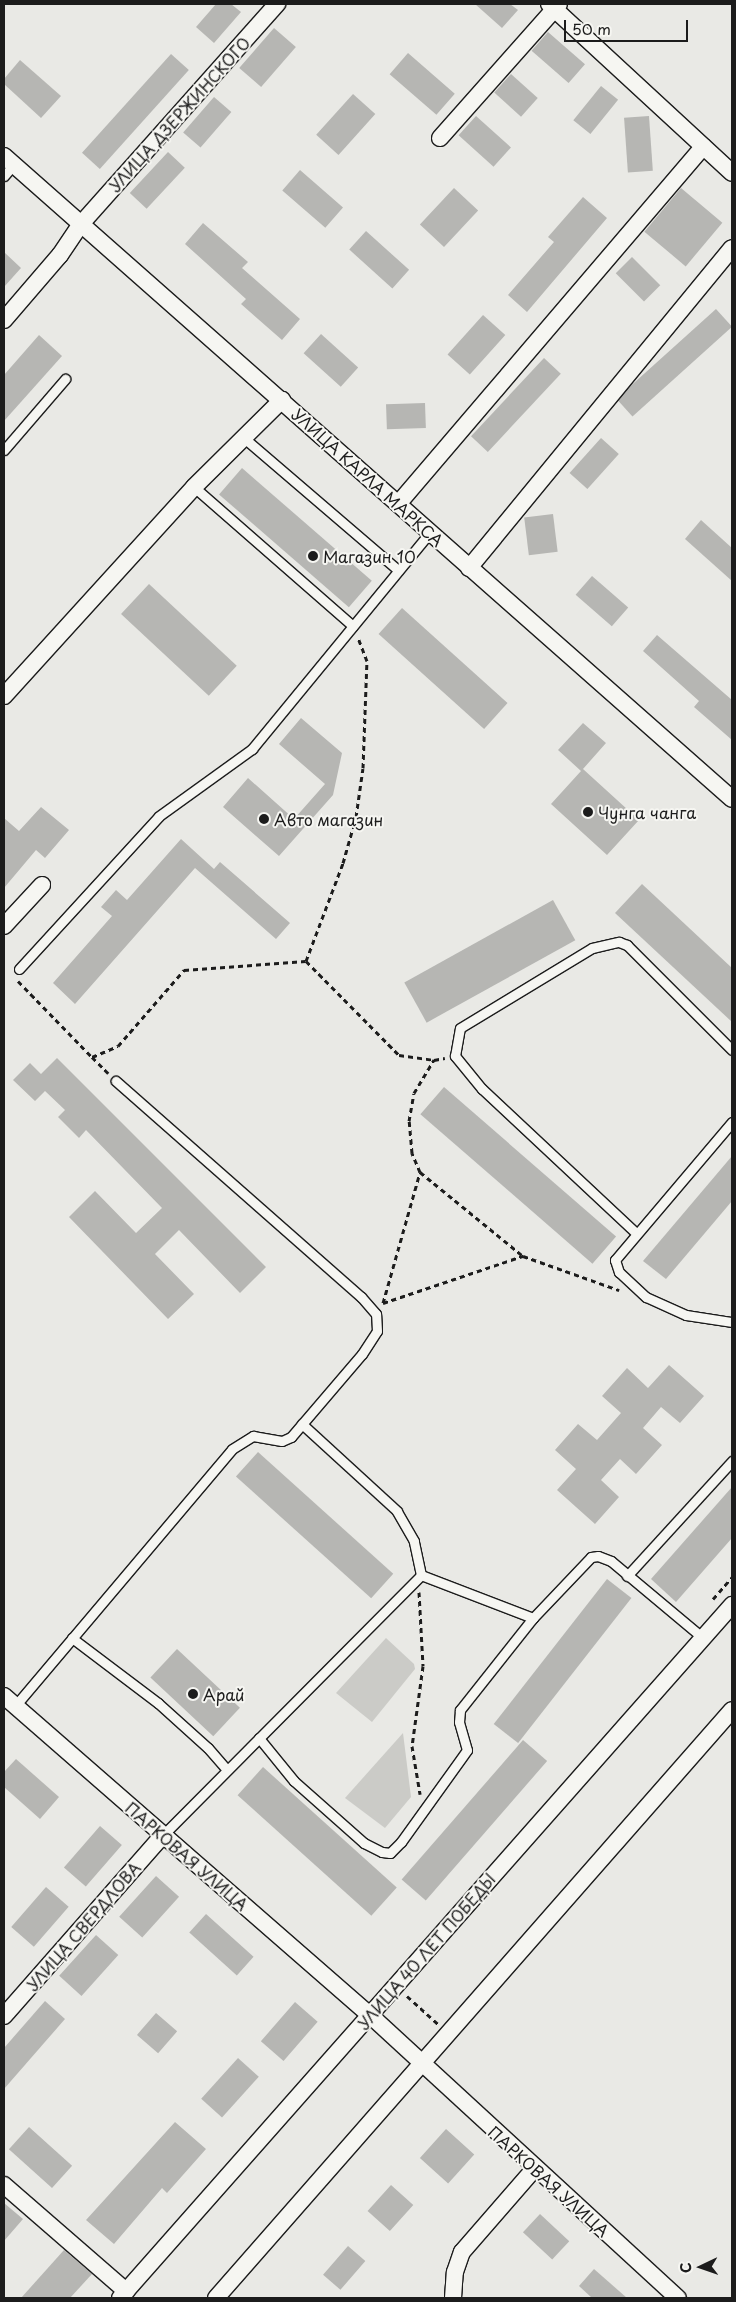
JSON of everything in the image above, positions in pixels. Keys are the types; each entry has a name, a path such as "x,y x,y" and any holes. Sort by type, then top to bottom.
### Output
{"street":[{"name":"УЛИЦА ДЗЕРЖИНСКОГО","path":"4,320 60,256 81,224 277,4"},
{"path":"440,138 554,5 732,173"},
{"path":"398,504 703,147"},
{"name":"УЛИЦА КАРЛА МАРКСА","path":"7,166 81,224 732,799"},
{"path":"469,568 732,248"},
{"path":"4,696 194,487 282,400"},
{"path":"4,926 42,885"},
{"name":"УЛИЦА 40 ЛЕТ ПОБЕДЫ","path":"123,2295 732,1605"},
{"name":"ПАРКОВАЯ УЛИЦА","path":"9,1701 370,2015 421,2065 678,2298"},
{"path":"216,2298 732,1710"},
{"name":"УЛИЦА СВЕРДЛОВА","path":"4,2016 163,1835"},
{"path":"453,2298 455,2272 462,2252 535,2168"},
{"path":"4,2185 123,2295"}],"lane":[{"path":"4,450 65,379"},
{"path":"244,438 398,570"},
{"path":"194,487 353,626"},
{"path":"16,973 159,816 252,749 430,532"},
{"path":"636,1233 482,1089 455,1056 460,1028 592,948 619,942 627,945 732,1050"},
{"path":"9,1701 72,1638 232,1449 253,1436 264,1436 282,1441 291,1437 362,1354 377,1332 376,1314 361,1297 116,1081"},
{"path":"732,1122 616,1255 615,1266 646,1296 686,1314 732,1322"},
{"path":"302,1424 397,1511 414,1541 419,1577"},
{"path":"627,1576 732,1461"},
{"path":"259,1738 294,1781 364,1843 382,1852 390,1853 401,1842 467,1750 459,1722 460,1710 533,1618 591,1557 610,1561 703,1638"},
{"path":"419,1577 533,1618"},
{"path":"163,1835 419,1577"},
{"path":"72,1638 158,1703 208,1748 227,1770"}],"path":[{"path":"306,961 343,863 356,817 363,768 367,661 353,626"},
{"path":"92,1058 118,1046 184,970 306,961 399,1055 434,1060 455,1056"},
{"path":"16,973 92,1058 116,1081"},
{"path":"434,1060 414,1093 409,1121 412,1153 420,1172 524,1256 598,1285 646,1296"},
{"path":"376,1314 382,1303 420,1172"},
{"path":"382,1303 524,1256"},
{"path":"419,1577 423,1666 412,1746 423,1812"},
{"path":"396,1985 448,2034"}],"shaded area":[{"path":"386,1638 414,1664 415,1669 372,1722 336,1693"},
{"path":"403,1733 411,1797 385,1828 345,1798"}],"building":[{"path":"216,4 231,4 241,12 214,43 196,27"},
{"path":"475,4 510,4 518,10 502,28"},
{"path":"274,28 296,47 261,87 239,68"},
{"path":"548,32 585,64 569,83 532,51"},
{"path":"408,53 455,94 436,115 390,74"},
{"path":"171,54 189,70 100,169 82,153"},
{"path":"20,60 61,96 41,118 4,84 4,79"},
{"path":"511,74 538,98 521,117 494,93"},
{"path":"601,86 618,100 590,134 573,120"},
{"path":"353,94 375,114 338,155 316,135"},
{"path":"214,97 231,112 201,148 183,132"},
{"path":"476,116 511,147 494,167 459,135"},
{"path":"649,116 653,171 628,173 624,118"},
{"path":"168,152 185,168 147,209 130,193"},
{"path":"300,170 343,207 325,228 282,190"},
{"path":"454,188 478,211 444,247 420,225"},
{"path":"681,188 722,223 686,266 644,232"},
{"path":"583,197 607,218 527,312 508,295 554,242 548,237"},
{"path":"203,223 248,262 242,268 300,319 282,340 241,304 246,299 185,244"},
{"path":"366,231 409,270 392,288 349,250"},
{"path":"4,252 21,268 4,287"},
{"path":"632,257 660,285 644,302 616,273"},
{"path":"716,309 732,327 632,416 616,399"},
{"path":"483,315 505,335 470,374 448,354"},
{"path":"321,334 358,367 341,387 304,353"},
{"path":"39,335 62,356 4,421 4,375"},
{"path":"544,358 561,374 488,452 471,436"},
{"path":"425,403 426,428 387,429 386,404"},
{"path":"601,438 619,454 587,489 570,473"},
{"path":"242,468 372,581 349,607 219,494"},
{"path":"553,514 558,552 529,555 524,518"},
{"path":"701,520 732,548 732,581 685,539"},
{"path":"592,576 628,607 612,626 576,595"},
{"path":"149,584 237,666 209,696 121,614"},
{"path":"402,608 508,703 484,729 379,634"},
{"path":"657,635 732,700 732,740 694,707 699,701 643,651"},
{"path":"301,718 342,753 333,795 279,856 223,807 248,778 294,819 325,784 279,744"},
{"path":"583,723 606,743 583,769 639,820 607,855 551,804 581,771 558,750"},
{"path":"41,807 69,830 45,858 36,850 4,888 4,818 19,831"},
{"path":"181,839 214,869 220,862 290,923 276,939 195,868 75,1004 53,983 112,916 101,907 116,890 127,900"},
{"path":"642,884 732,968 732,1022 615,913"},
{"path":"553,900 575,940 427,1023 404,982"},
{"path":"57,1058 266,1267 240,1293 179,1230 155,1254 194,1294 168,1319 69,1217 95,1191 136,1233 162,1208 86,1130 79,1138 58,1117 65,1110 45,1091 35,1101 13,1080 30,1063 41,1074"},
{"path":"444,1087 616,1237 592,1264 420,1114"},
{"path":"732,1156 732,1201 666,1279 643,1261"},
{"path":"669,1365 704,1396 680,1423 661,1407 643,1428 662,1445 636,1474 620,1459 601,1480 619,1497 595,1524 557,1490 576,1469 555,1450 578,1424 597,1440 621,1413 602,1396 627,1368 648,1388"},
{"path":"258,1452 393,1574 371,1598 236,1477"},
{"path":"732,1487 732,1538 676,1602 651,1579"},
{"path":"607,1579 631,1598 518,1743 494,1724"},
{"path":"177,1649 240,1708 213,1736 150,1678"},
{"path":"523,1740 547,1761 426,1901 402,1880"},
{"path":"16,1759 59,1797 40,1819 4,1787 4,1772"},
{"path":"263,1767 397,1887 371,1916 238,1795"},
{"path":"100,1826 122,1845 86,1887 64,1868"},
{"path":"156,1876 179,1897 142,1938 119,1917"},
{"path":"46,1887 69,1907 34,1947 11,1927"},
{"path":"206,1914 254,1957 237,1975 189,1933"},
{"path":"96,1935 118,1955 81,1996 59,1976"},
{"path":"45,2001 65,2019 4,2089 4,2048"},
{"path":"295,2002 318,2022 284,2061 261,2041"},
{"path":"156,2013 177,2031 158,2053 137,2035"},
{"path":"238,2058 259,2077 222,2118 201,2099"},
{"path":"175,2122 206,2149 167,2193 162,2188 114,2244 86,2220"},
{"path":"29,2127 72,2166 52,2188 9,2149"},
{"path":"446,2129 474,2154 448,2183 420,2158"},
{"path":"391,2185 413,2205 390,2231 368,2211"},
{"path":"4,2203 23,2219 4,2241"},
{"path":"540,2214 569,2241 552,2260 523,2232"},
{"path":"348,2246 365,2261 340,2290 323,2275"},
{"path":"64,2250 92,2274 70,2298 21,2298"},
{"path":"594,2269 627,2298 592,2298 579,2286"}],"place":[{"name":"Магазин 10","path":"313,556"},
{"name":"Чунга чанга","path":"588,812"},
{"name":"Авто магазин","path":"264,819"},
{"name":"Арай","path":"193,1694"}]}
